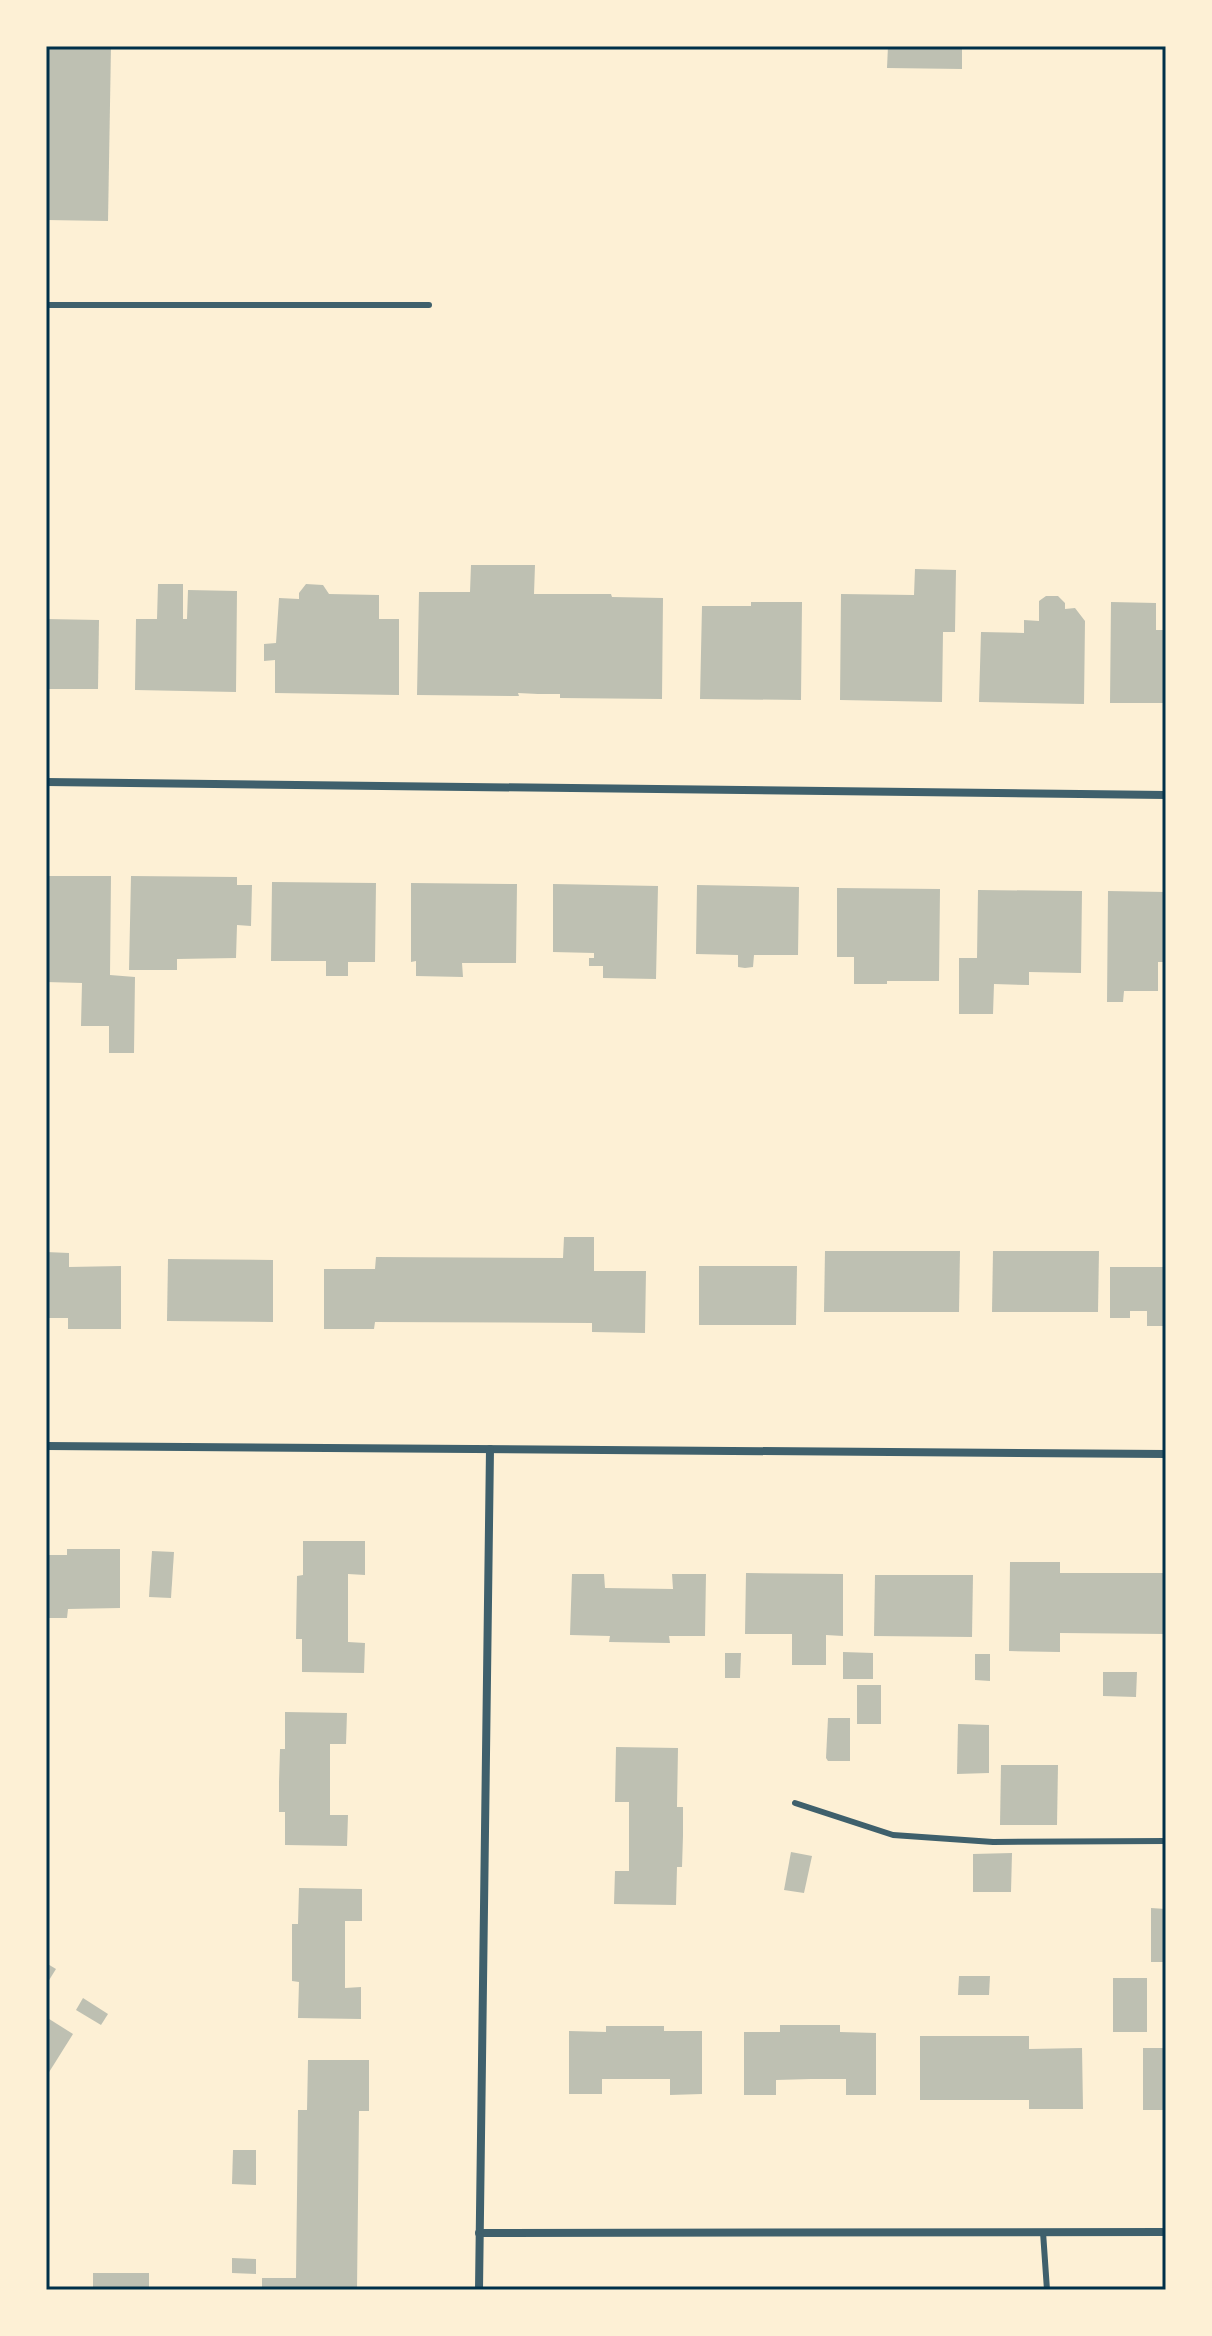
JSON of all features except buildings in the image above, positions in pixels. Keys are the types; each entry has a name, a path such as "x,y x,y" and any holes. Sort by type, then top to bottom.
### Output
{"street":[{"path":"46,782 1166,795"},
{"path":"46,1446 1166,1454"},
{"path":"479,2290 490,1449"},
{"path":"479,2233 1166,2232"}],"lane":[{"path":"46,305 429,305"},
{"path":"795,1803 893,1835 993,1842 1166,1841"},
{"path":"1043,2232 1047,2290"}]}
